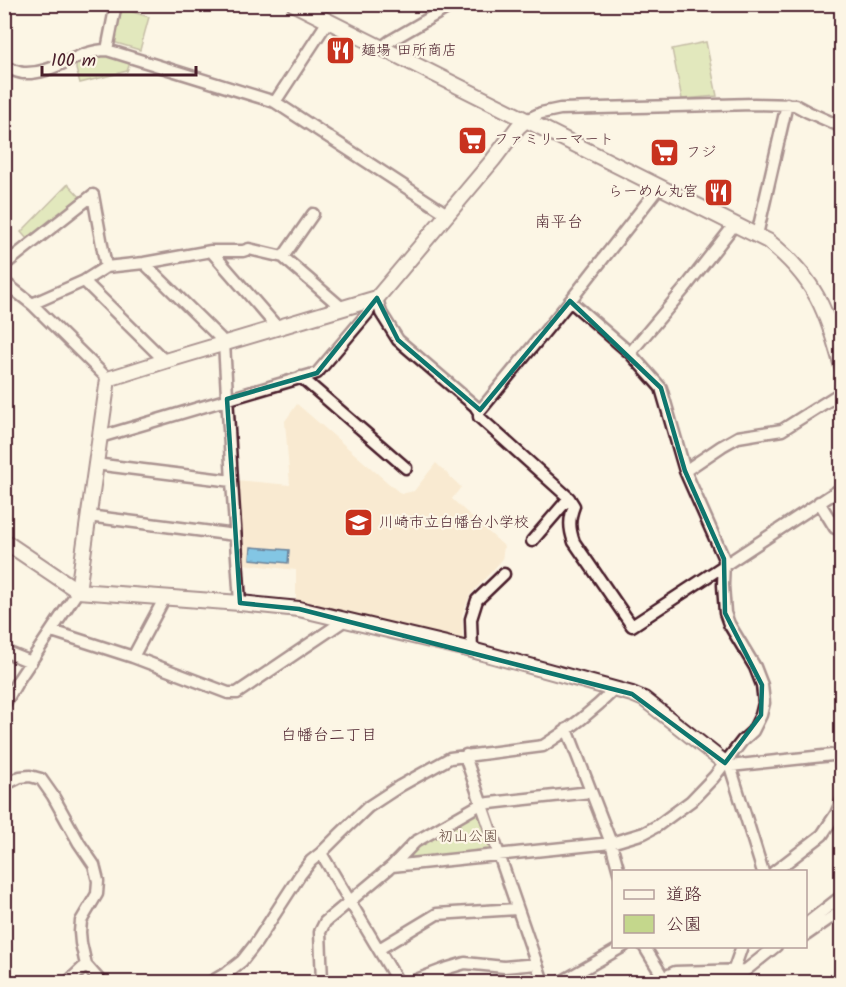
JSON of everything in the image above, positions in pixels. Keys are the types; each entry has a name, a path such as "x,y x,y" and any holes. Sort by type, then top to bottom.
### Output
{"street":[{"path":"107,50 116,4"},
{"path":"294,4 768,241 783,253 814,289 831,330 842,367"},
{"path":"381,48 454,4"},
{"path":"275,102 328,21"},
{"path":"4,67 23,73 43,71 86,52 107,50 275,102 447,214"},
{"path":"757,235 787,104"},
{"path":"100,436 317,374 518,126 541,113 560,109 787,104 795,105 842,127"},
{"path":"479,412 660,186"},
{"path":"4,265 93,195 106,267"},
{"path":"283,257 313,214"},
{"path":"630,353 735,224"},
{"path":"32,304 84,281 106,267 211,251 249,249 283,257 342,308"},
{"path":"211,251 277,327"},
{"path":"144,263 224,343 240,603"},
{"path":"84,281 165,361"},
{"path":"4,282 32,304 108,379"},
{"path":"108,379 377,298"},
{"path":"377,298 381,313 398,340 470,400 480,417 569,498 574,506 570,515 570,532 574,542 632,626 842,488"},
{"path":"392,866 611,843 644,833 692,801 728,764 742,741 753,731 761,715 764,702 762,685 755,667 729,624 725,612 724,559 686,471 662,388 630,353 570,301"},
{"path":"301,377 406,468"},
{"path":"4,705 78,591 108,379"},
{"path":"686,471 738,437 782,430 842,392"},
{"path":"95,464 232,481"},
{"path":"532,542 569,498"},
{"path":"819,502 835,528"},
{"path":"88,516 235,535"},
{"path":"4,541 78,591 299,609 472,650 644,699 728,764 762,870"},
{"path":"472,650 471,619 477,600 504,574"},
{"path":"133,657 165,597"},
{"path":"52,631 133,657 228,693 237,693 345,620"},
{"path":"4,651 31,662"},
{"path":"211,982 242,961 311,861 368,807 450,758 543,746 615,689"},
{"path":"567,729 611,843 618,870"},
{"path":"728,764 842,754"},
{"path":"466,755 466,762 543,982"},
{"path":"5,783 20,777 30,776 40,779 53,796 94,865 98,881 97,894 81,921 81,943 86,965 101,982"},
{"path":"321,982 320,932 325,922 392,866 415,842 481,804 591,792"},
{"path":"777,870 822,835 842,800"},
{"path":"321,853 398,982"},
{"path":"807,923 842,896"},
{"path":"379,949 437,914 517,909"},
{"path":"807,934 842,910"},
{"path":"561,982 620,948"},
{"path":"645,948 661,981 675,972 746,970 774,948"},
{"path":"735,969 741,948"},
{"path":"411,982 465,963 504,967 537,964"},
{"path":"68,982 86,965"},
{"path":"837,982 842,980"}],"highlighted area":[{"path":"377,298 398,340 480,410 570,301 661,388 685,471 724,559 725,613 762,685 761,715 725,763 632,694 299,609 240,603 227,399 317,373"}],"shaded area":[{"name":"川崎市立白幡台小学校","path":"297,404 401,494 414,491 436,463 461,487 452,499 504,546 502,560 470,595 462,615 463,640 296,600 296,570 242,564 236,480 290,485 285,421"}],"green space":[{"path":"120,8 149,17 140,50 113,42"},
{"path":"706,42 717,96 682,99 672,49"},
{"path":"95,55 116,56 131,60 127,71 80,83 76,61"},
{"path":"68,184 81,198 27,239 21,232"},
{"name":"初山公園","path":"477,811 480,813 493,849 490,852 407,861 406,857 423,842"}],"water":[{"path":"251,547 289,550 288,563 250,559"}],"place":[{"name":"麺場 田所商店","path":"340,51"},
{"name":"ファミリーマート","path":"473,140"},
{"name":"フジ","path":"665,153"},
{"name":"らーめん丸宮","path":"719,192"},
{"name":"川崎市立白幡台小学校","path":"358,523"}],"district":[{"name":"南平台","path":"559,222"},
{"name":"白幡台二丁目","path":"329,735"}]}
